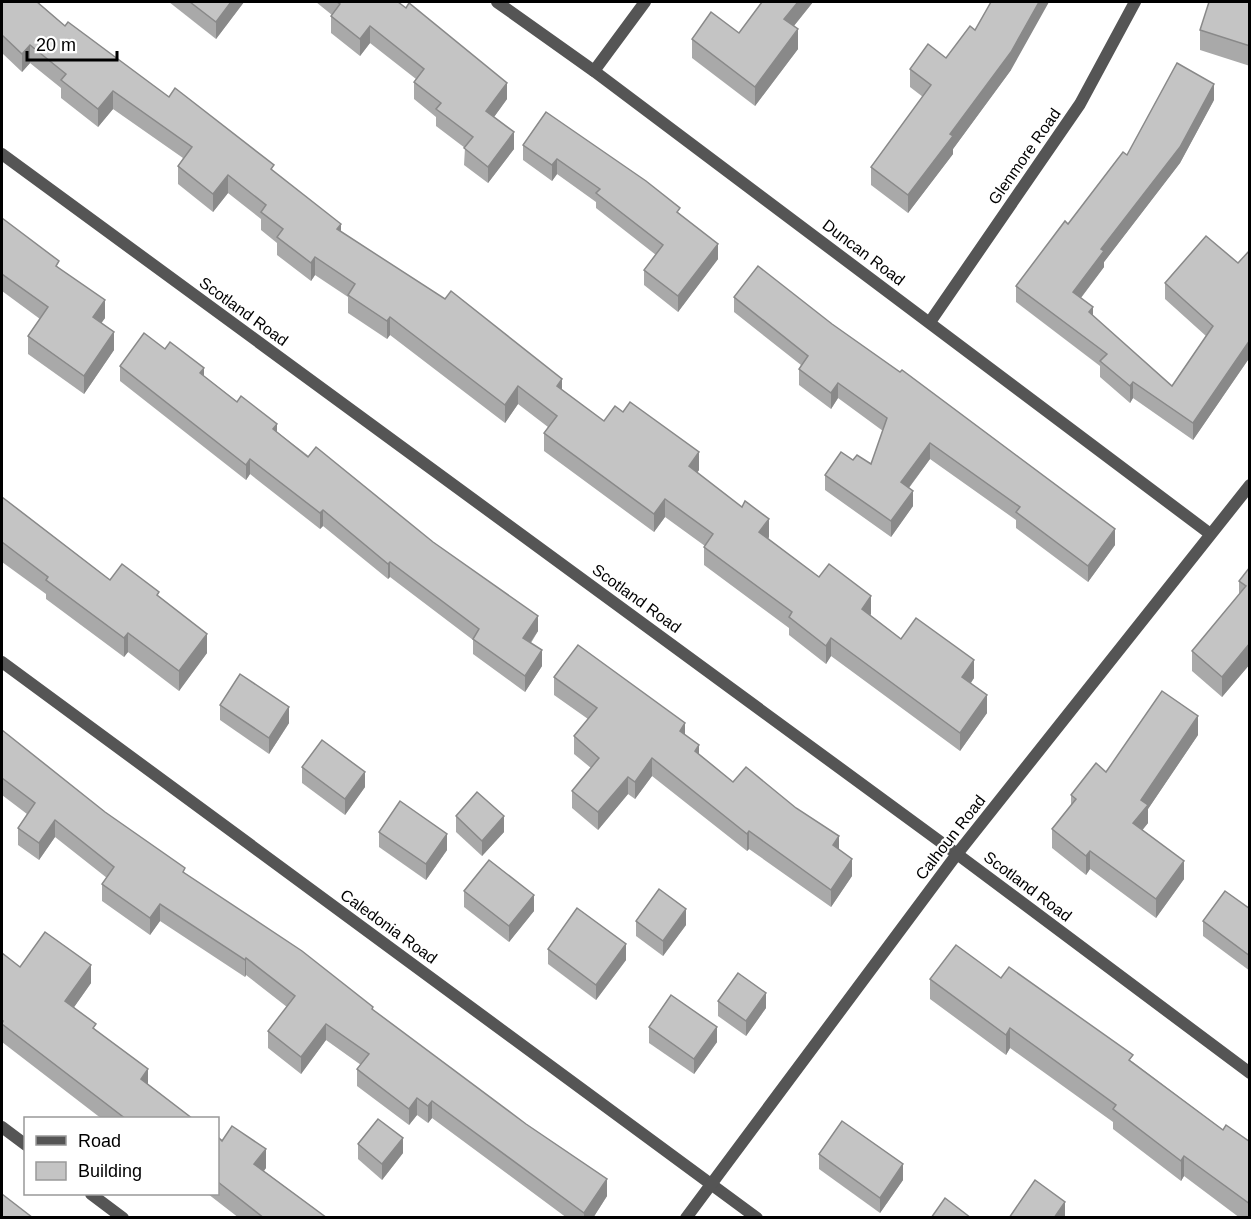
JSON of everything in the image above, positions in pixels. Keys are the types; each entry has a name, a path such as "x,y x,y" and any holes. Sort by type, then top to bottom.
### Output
{"street":[{"name":"Duncan Road","path":"497,2 594,71 1209,532"},
{"path":"594,71 645,2"},
{"name":"Glenmore Road","path":"930,322 1080,104 1134,2"},
{"name":"Scotland Road","path":"2,154 957,854 1250,1073"},
{"name":"Calhoun Road","path":"686,1218 957,854 1209,532 1250,485"},
{"name":"Caledonia Road","path":"2,662 757,1218"},
{"path":"2,1127 24,1144"},
{"path":"92,1195 123,1218"}],"building":[{"path":"2,2 37,2 65,26 68,22 169,97 175,88 274,165 271,169 341,224 337,229 445,299 451,291 562,379 557,386 604,421 615,406 623,412 630,402 699,452 689,466 742,507 745,501 769,519 759,532 819,577 829,564 871,596 862,609 901,639 916,618 974,660 962,677 987,695 960,733 831,638 826,646 789,617 792,612 704,547 713,534 665,499 654,514 544,433 557,416 518,386 505,405 390,317 387,321 348,295 355,284 315,257 311,263 277,237 283,229 261,212 266,205 228,175 213,194 178,166 192,147 113,91 98,109 61,80 66,74 30,45 22,54 2,35"},
{"path":"190,2 231,2 216,22"},
{"path":"337,2 398,2 406,8 409,3 507,83 486,111 514,132 488,167 464,148 473,137 436,109 441,103 414,82 424,69 370,26 360,39 331,16 340,4"},
{"path":"762,2 798,2 784,19 798,29 755,87 692,39 711,12 739,33"},
{"path":"991,2 1039,2 1011,52 950,134 953,136 908,195 871,167 931,85 910,69 928,44 946,58 970,26 975,30"},
{"path":"1209,2 1250,2 1250,46 1200,30"},
{"path":"1177,63 1214,84 1180,147 1101,249 1104,251 1073,292 1093,307 1089,312 1172,386 1213,326 1165,283 1206,236 1238,263 1250,250 1250,340 1193,423 1133,382 1130,386 1100,361 1107,354 1016,286 1065,221 1068,224 1123,152 1127,155"},
{"path":"546,112 646,181 680,208 677,212 718,244 678,296 644,270 663,245 596,193 600,189 557,159 552,165 523,145"},
{"path":"2,218 59,261 56,266 105,300 93,317 114,332 84,376 28,336 48,307 2,274"},
{"path":"758,266 832,324 900,372 902,370 1115,529 1088,566 1016,512 1020,507 930,443 901,482 913,491 891,521 825,475 841,452 853,460 857,455 871,464 887,418 838,383 831,393 799,369 808,356 734,297"},
{"path":"144,333 165,349 170,342 204,368 200,373 237,402 241,396 277,424 273,429 308,457 316,447 433,542 538,616 523,638 542,650 525,676 473,639 479,629 390,562 388,564 323,510 320,513 250,459 246,465 120,366"},
{"path":"2,497 110,580 122,564 159,592 157,595 207,634 179,671 128,633 124,638 46,580 48,577 2,542"},
{"path":"1250,567 1250,643 1222,677 1192,651 1246,586 1239,581"},
{"path":"578,645 685,723 680,731 699,745 695,751 733,782 746,767 796,808 839,836 833,845 852,859 831,890 749,831 747,834 652,758 635,782 628,777 598,812 572,791 599,758 574,736 597,708 554,677"},
{"path":"240,674 289,707 269,738 220,705"},
{"path":"1162,691 1198,716 1141,800 1148,805 1133,823 1184,861 1156,899 1090,851 1086,856 1052,829 1076,799 1071,795 1096,763 1106,772"},
{"path":"2,730 105,812 185,868 183,872 302,951 373,1007 372,1009 526,1124 607,1179 584,1213 432,1101 428,1106 417,1098 409,1109 357,1069 369,1054 326,1024 301,1057 268,1031 295,996 246,958 245,960 160,904 150,918 102,884 114,867 55,820 39,843 18,828 35,803 2,778"},
{"path":"322,740 365,772 345,799 302,767"},
{"path":"477,792 504,816 482,841 456,816"},
{"path":"400,801 447,834 426,864 379,832"},
{"path":"489,860 534,895 509,926 464,891"},
{"path":"659,889 686,909 663,941 636,921"},
{"path":"1225,891 1250,909 1250,956 1203,921"},
{"path":"577,908 626,944 596,985 548,949"},
{"path":"45,932 91,965 65,1001 96,1024 93,1028 148,1069 141,1079 190,1117 123,1117 2,1024 2,953 20,967"},
{"path":"956,945 1001,978 1009,967 1133,1055 1129,1060 1223,1130 1226,1125 1250,1142 1250,1204 1184,1156 1181,1161 1113,1109 1116,1105 1010,1028 1006,1035 930,979"},
{"path":"738,973 766,993 746,1021 718,1001"},
{"path":"671,995 717,1027 694,1059 649,1027"},
{"path":"378,1119 403,1138 382,1164 358,1144"},
{"path":"842,1121 903,1164 880,1198 819,1154"},
{"path":"232,1126 266,1149 254,1164 327,1218 264,1218 219,1183 219,1138 222,1141"},
{"path":"1035,1180 1065,1202 1054,1218 1009,1218"},
{"path":"2,1194 33,1218 2,1218"},
{"path":"945,1198 971,1218 931,1218"}]}
